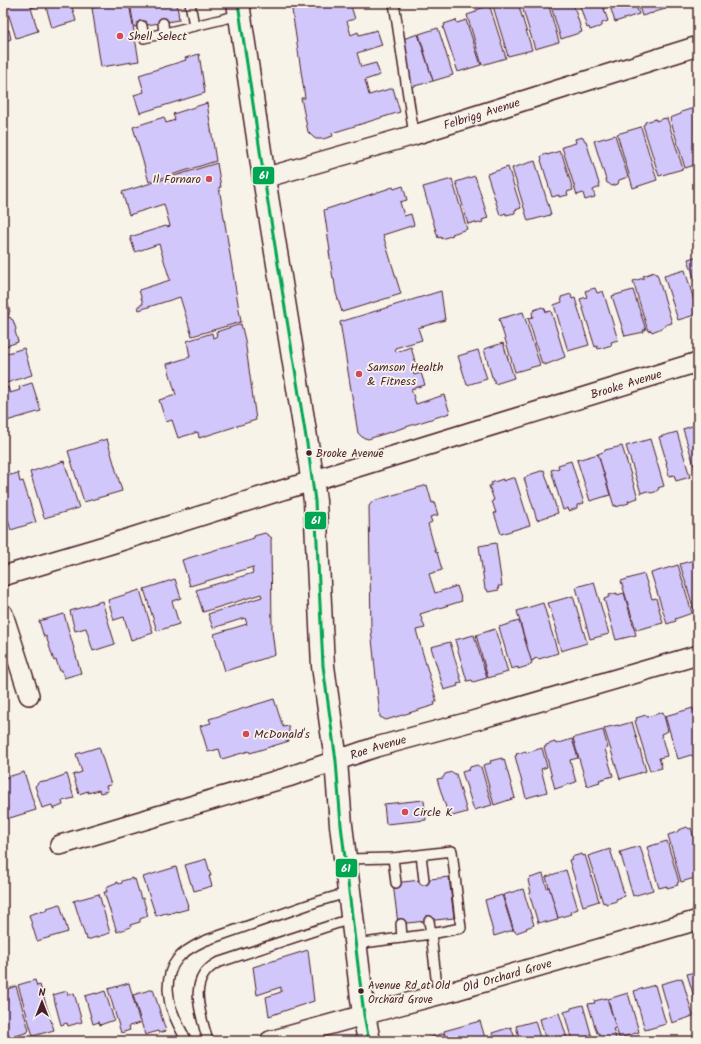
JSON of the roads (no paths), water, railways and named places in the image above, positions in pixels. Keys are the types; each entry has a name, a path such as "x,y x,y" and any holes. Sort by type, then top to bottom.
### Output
{"main road":[{"path":"239,9 264,178 313,481 323,666 336,761 341,825 364,1015 369,1041"}],"street":[{"name":"Felbrigg Avenue","path":"264,178 414,135 698,46"},
{"name":"Brooke Avenue","path":"3,576 698,362"},
{"path":"3,614 29,695"},
{"name":"Roe Avenue","path":"60,845 288,777 376,747 469,722 698,655"},
{"name":"Old Orchard Grove","path":"270,1041 438,995 698,920"}],"lane":[{"path":"190,3 194,26"},
{"path":"394,3 414,135"},
{"path":"142,26 144,38 194,26 239,9"},
{"path":"163,23 164,33"},
{"path":"346,859 393,858 452,851 461,928 431,934 356,944"},
{"path":"421,855 424,880"},
{"path":"393,858 396,883"},
{"path":"186,1041 171,1009 168,996 168,981 171,968 184,952 204,941 350,892"},
{"path":"208,1041 198,1002 198,991 201,978 210,966 353,918"},
{"path":"429,921 438,995"},
{"path":"401,924 402,938"}],"place":[{"name":"Shell Select","path":"120,36"},
{"name":"Il Fornaro","path":"209,179"},
{"name":"Samson Health & Fitness","path":"359,374"},
{"name":"Brooke Avenue","path":"309,453"},
{"name":"McDonald's","path":"246,734"},
{"name":"Circle K","path":"405,812"},
{"name":"Avenue Rd at Old Orchard Grove","path":"361,991"}]}
